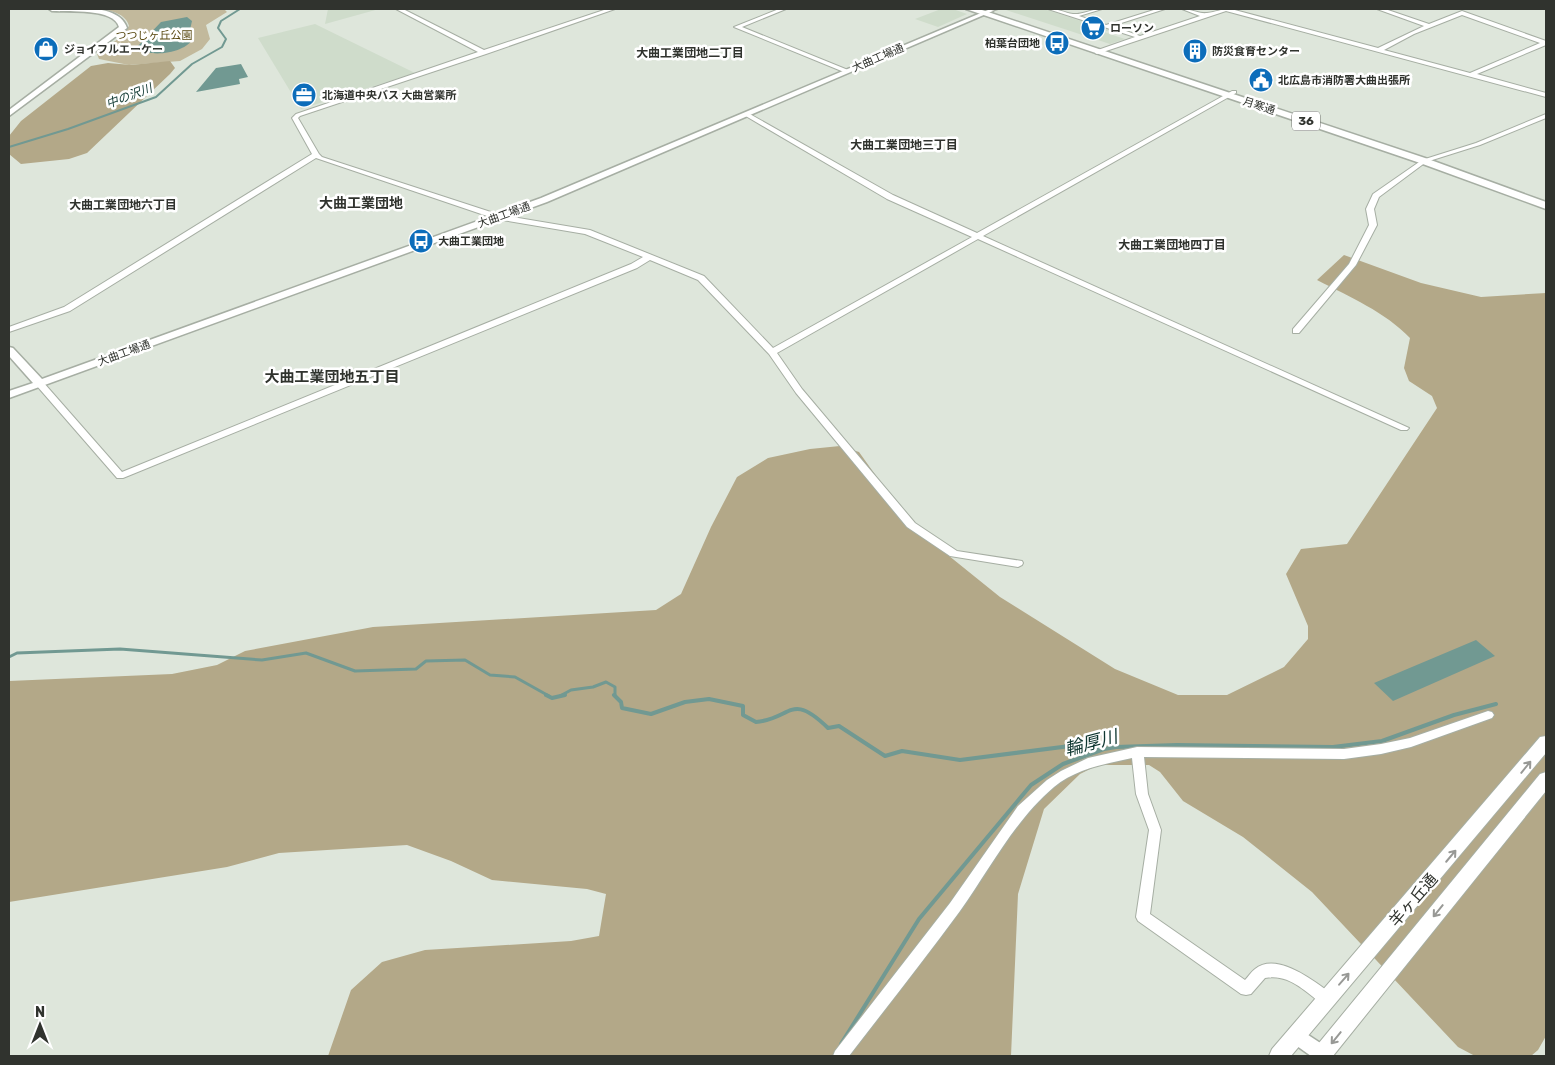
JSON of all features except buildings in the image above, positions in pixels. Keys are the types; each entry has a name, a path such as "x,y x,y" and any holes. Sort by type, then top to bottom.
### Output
{"highway":[{"name":"月寒通","path":"971,9 988,10 1100,50 1546,200"},
{"name":"月寒通","path":"1429,160 1546,206"}],"main road":[{"name":"羊ヶ丘通","path":"1279,1056 1546,742"},
{"name":"羊ヶ丘通","path":"1323,1056 1546,779"}],"street":[{"path":"9,114 123,28 121,21 111,14 52,9"},
{"path":"399,9 484,53"},
{"path":"612,9 298,115 295,118 316,155 499,217 587,232 701,278 772,352 799,391 910,525 954,554 1018,563"},
{"path":"783,9 736,27 846,71"},
{"path":"1051,9 1139,37"},
{"path":"1074,16 1099,9"},
{"path":"1107,26 1162,9"},
{"path":"1185,9 1204,15"},
{"path":"1100,50 1225,9 1546,95"},
{"path":"1380,9 1429,26"},
{"name":"大曲工場通","path":"9,395 499,217 988,10"},
{"path":"1378,50 1462,11 1545,43 1470,75"},
{"path":"772,352 1231,94"},
{"path":"746,114 890,197 1404,428"},
{"path":"1296,331 1352,265 1373,225 1370,209 1376,196 1429,160 1478,144 1546,116"},
{"path":"9,330 67,309 316,155"},
{"path":"9,350 120,476 634,266 649,257"},
{"path":"840,1056 955,907 1022,810 1051,783 1065,774 1088,763 1137,752 1344,754 1411,742 1488,715"},
{"path":"1137,752 1142,794 1154,830 1143,917 1246,989 1261,972 1280,970 1292,974 1327,999"},
{"path":"1296,1035 1323,1056"}],"shaded area":[{"path":"328,9 379,9 325,24"},
{"path":"941,9 953,9 967,14 938,27 915,19"},
{"path":"1003,9 1044,9 1109,30 1104,32 1125,39 1110,44"},
{"path":"315,24 415,73 301,109 258,38"},
{"path":"170,61 175,68 170,74 87,153 69,159 21,164 9,154 9,136 21,121 91,66 108,63 131,65"},
{"path":"1344,255 1421,283 1481,297 1546,293 1546,1036 1538,1050 1531,1056 1475,1056 1458,1047 1312,892 1243,837 1183,801 1160,772 1149,765 1098,765 1080,774 1044,809 1018,894 1011,1056 328,1056 351,990 382,962 425,950 571,941 599,936 606,894 587,889 492,880 451,861 407,845 279,853 227,867 9,902 9,681 172,674 217,665 245,651 373,627 656,610 681,594 711,527 737,477 768,458 810,449 840,446 859,452 899,508 933,543 1000,597 1115,669 1178,695 1227,695 1284,667 1308,639 1308,626 1286,574 1301,549 1347,544 1437,408 1432,396 1409,381 1404,368 1410,338 1390,320 1317,280"}],"green space":[{"name":"つつじヶ丘公園","path":"99,9 224,9 227,12 206,25 210,39 202,49 180,61 129,65 99,59 97,54 118,39 129,26 125,18 113,12"}],"water":[{"path":"187,17 192,21 189,34 194,37 184,47 160,53 144,52 138,49 138,46 161,22"},
{"path":"241,64 248,77 239,79 240,84 196,92 216,68"},
{"path":"1476,640 1495,656 1393,701 1374,683"}],"waterway":[{"name":"中の沢川","path":"9,147 68,129 156,97 192,64 222,47 226,39 218,28 221,21 240,9"},
{"path":"9,657 17,653 120,649 262,660 306,653 355,671 416,669 426,661 465,660 490,675 515,677 549,696"},
{"path":"560,696 571,690 593,687 606,682 615,687 615,696"},
{"path":"546,695 552,698 565,695"},
{"path":"615,696 621,702 622,708 651,714 685,702 709,699 743,706 743,715 756,722 768,720 798,709 806,711 828,728 839,726 885,756 902,751 960,760 1086,744 1104,749"},
{"name":"輪厚川","path":"1104,749 1177,745 1333,747 1382,741 1454,715 1496,704"},
{"name":"輪厚川","path":"841,1044 919,919 1031,785 1063,764 1104,749"}],"place":[{"name":"ローソン","path":"1093,28"},
{"name":"柏葉台団地","path":"1057,43"},
{"name":"ジョイフルエーケー","path":"46,49"},
{"name":"防災食育センター","path":"1195,51"},
{"name":"北広島市消防署大曲出張所","path":"1261,80"},
{"name":"北海道中央バス 大曲営業所","path":"304,95"},
{"name":"大曲工業団地","path":"421,241"}],"district":[{"name":"大曲工業団地二丁目","path":"690,53"},
{"name":"大曲工業団地三丁目","path":"904,145"},
{"name":"大曲工業団地","path":"361,203"},
{"name":"大曲工業団地六丁目","path":"123,205"},
{"name":"大曲工業団地四丁目","path":"1172,245"},
{"name":"大曲工業団地五丁目","path":"332,377"}]}
